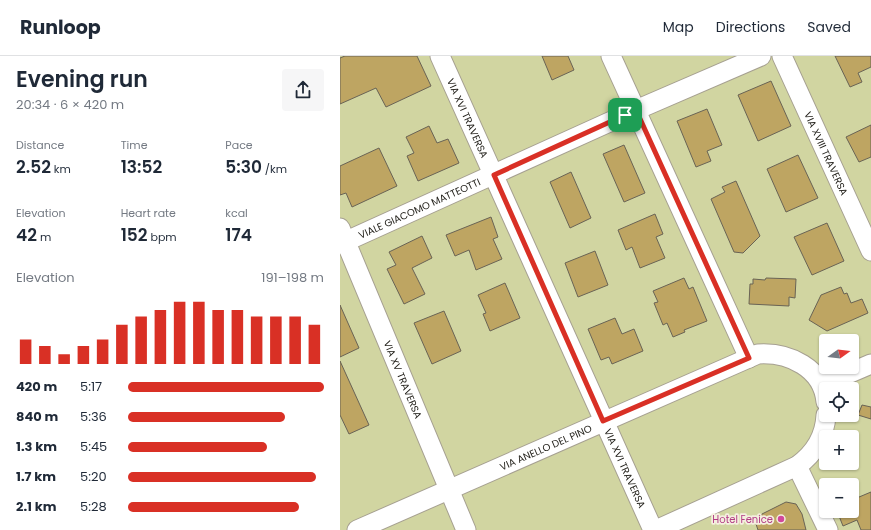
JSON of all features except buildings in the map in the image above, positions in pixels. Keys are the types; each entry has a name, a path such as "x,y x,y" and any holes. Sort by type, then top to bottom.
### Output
{"street":[{"name":"VIA XVI TRAVERSA","path":"440,56 603,421 654,530"},
{"path":"611,56 749,358"},
{"name":"VIALE GIACOMO MATTEOTTI","path":"342,238 494,175 636,110 761,56"},
{"name":"VIA XVIII TRAVERSA","path":"782,56 871,251"},
{"name":"VIA XV TRAVERSA","path":"342,238 466,530"},
{"name":"VIA ANELLO DEL PINO","path":"357,530 758,354 782,355 793,359 812,371 819,384"},
{"path":"843,382 871,364"},
{"path":"654,530 797,466 806,460 819,443 825,429 826,422"},
{"path":"797,466 828,530"}],"green space":[{"path":"340,56 871,56 871,530 340,530"}],"place":[{"name":"Hotel Fenice","path":"781,519"}],"route":[{"path":"636,110 749,358 603,421 494,175 625,115 636,110"}]}
